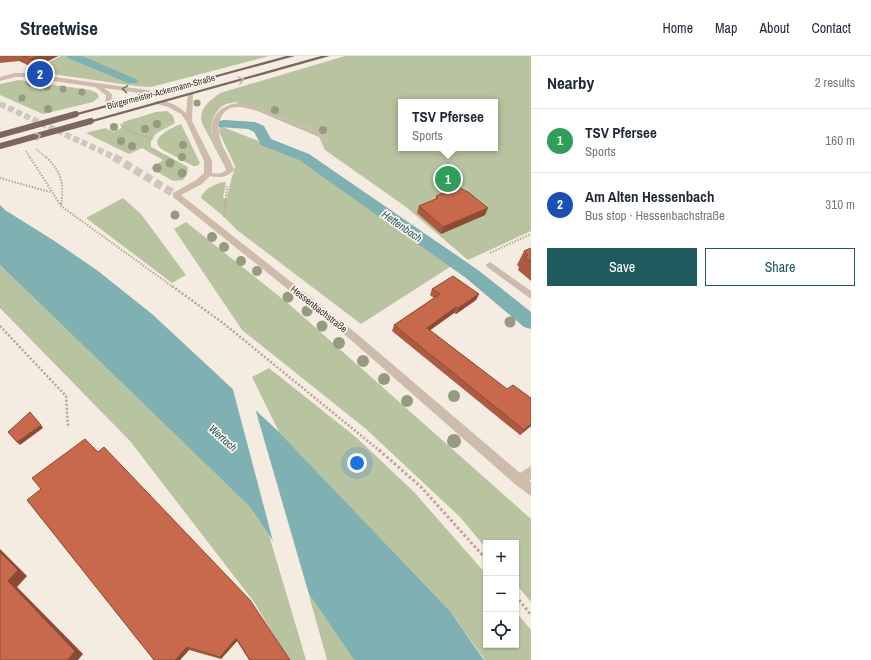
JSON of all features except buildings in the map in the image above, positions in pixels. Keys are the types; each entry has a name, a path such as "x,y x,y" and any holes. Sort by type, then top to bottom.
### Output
{"main road":[{"name":"Bürgermeister-Ackermann-Straße","path":"0,135 292,56"},
{"name":"Bürgermeister-Ackermann-Straße","path":"0,146 327,56"}],"street":[{"path":"0,79 15,75 26,75 154,93"},
{"path":"96,85 109,94 108,106"},
{"path":"190,94 189,120 194,134 208,161 208,174 218,176 226,174 230,170 229,163 215,133 218,115 226,106 232,104 244,105 312,130 320,134 325,140"},
{"path":"156,103 170,105 178,109 189,120"},
{"name":"Hessenbachstraße","path":"208,174 199,182 176,195 354,337 531,490"},
{"path":"490,265 531,296"},
{"path":"520,481 531,471"}],"path":[{"path":"117,124 124,126 130,132 154,139"},
{"path":"30,146 48,159 61,176 63,185 61,206"},
{"path":"27,151 47,186 61,206 223,322 360,434 421,487 483,556"},
{"path":"0,178 42,191 51,192"},
{"path":"224,220 225,198"},
{"path":"490,265 486,255 531,234"},
{"path":"0,326 66,396 68,428"},
{"path":"519,600 531,615"}],"green space":[{"path":"61,56 269,56 151,87 45,73 45,64"},
{"path":"345,56 531,56 531,231 468,260 406,207 325,150 319,137 236,102 226,104 218,110 215,114 211,127 213,139 226,169 202,123 201,118 203,109 220,93"},
{"path":"19,80 90,90 97,93 99,97 93,102 43,114 0,95 0,84"},
{"path":"167,111 173,116 175,123 156,134 151,142 151,147 188,167 187,174 183,180 173,181 151,168 163,160 142,148 129,154 86,133 105,128 114,132 121,128 123,122 156,112"},
{"path":"181,124 200,163 197,166 193,166 158,146 157,142 162,134"},
{"path":"220,126 302,158 453,265 361,324 237,230 222,215 201,198 202,195 211,187 219,183 226,182 223,198 227,199 235,166 219,132"},
{"path":"123,198 141,214 186,275 172,283 86,218"},
{"path":"186,222 290,305 531,519 531,602 519,588 519,540 483,540 483,544 460,517 366,429 242,330 174,229"},
{"path":"0,265 250,507 269,535 306,660 289,660 254,602 130,441 0,308"},
{"path":"269,368 357,438 414,492 483,571 483,648 519,648 519,616 531,630 531,660 485,660 450,611 279,432 252,377"},
{"path":"308,592 354,660 327,660"}],"water":[{"name":"Wertach","path":"0,205 5,210 56,242 98,271 152,314 279,432 450,611 484,660 354,660 250,507 0,265"}],"pier":[{"path":"232,386 255,408 310,598 274,545"}],"waterway":[{"name":"Hettenbach","path":"72,56 132,81"},
{"name":"Hettenbach","path":"224,124 250,125 259,129 266,142 304,157 472,274 531,322"}],"tunnel":[{"path":"0,104 114,157"},
{"path":"114,157 176,195"}],"place":[{"name":"Am Alten Hessenbach","path":"40,74"},
{"name":"TSV Pfersee","path":"448,179"}]}
